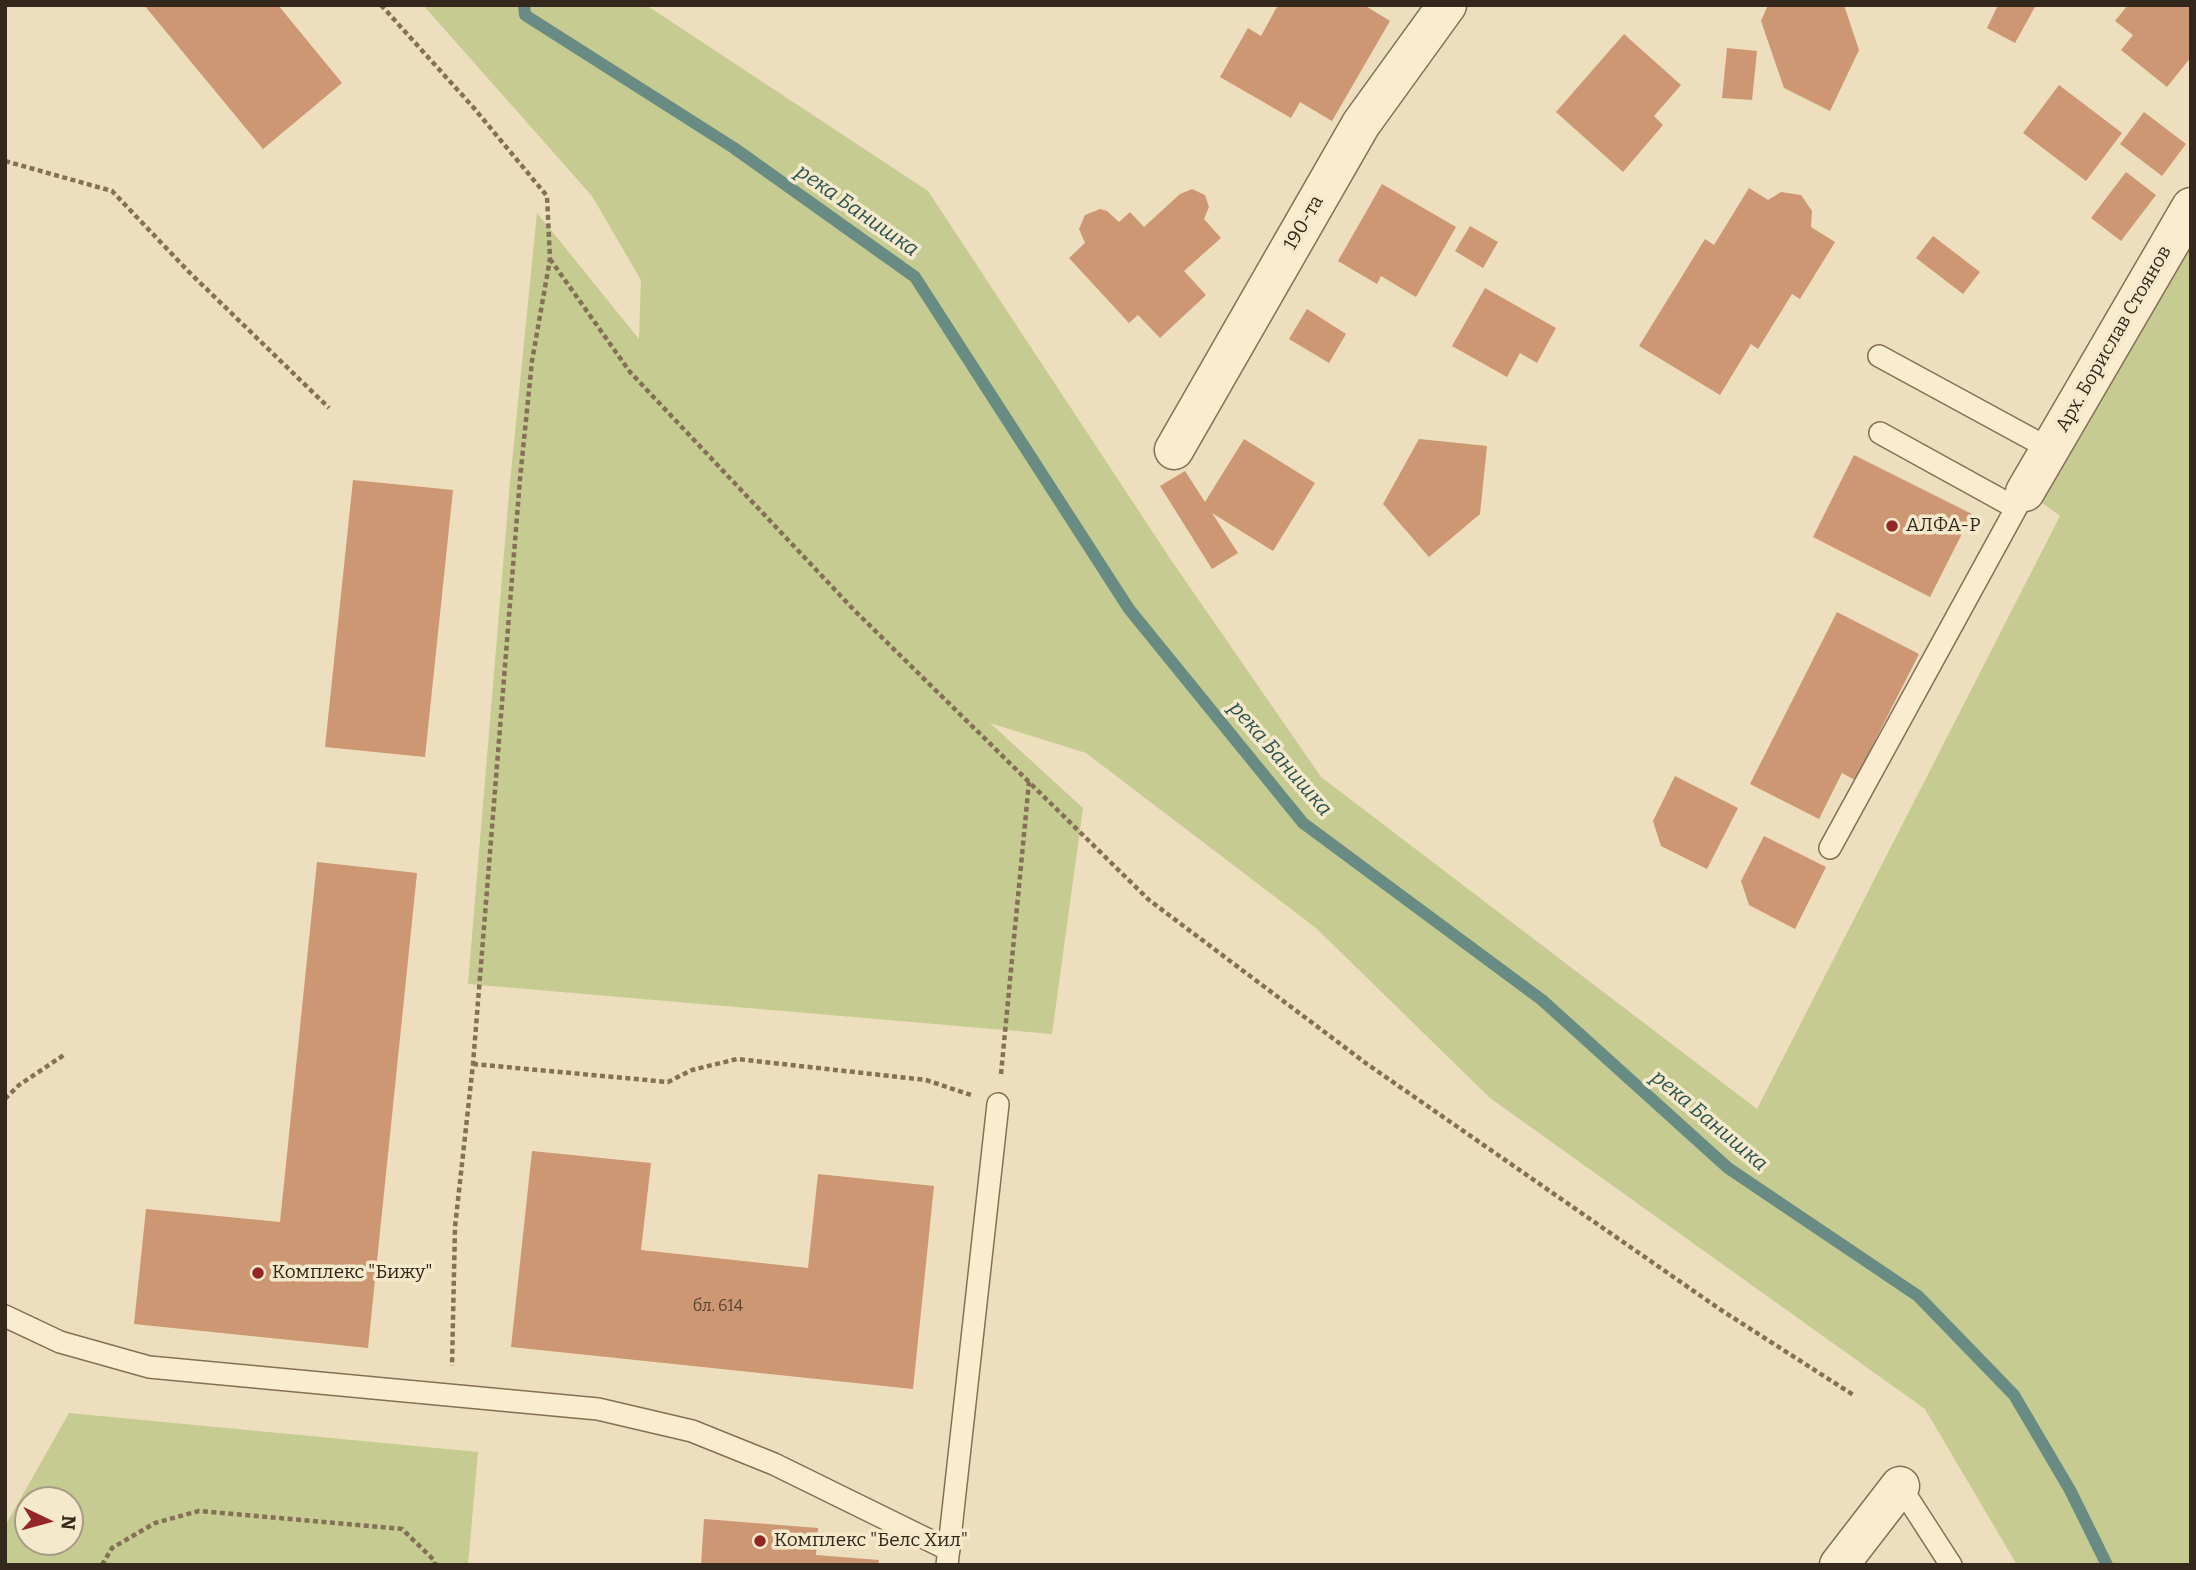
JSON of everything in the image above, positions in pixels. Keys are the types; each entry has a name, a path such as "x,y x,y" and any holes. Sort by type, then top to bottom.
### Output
{"street":[{"name":"190-та","path":"1174,450 1361,124 1447,5"},
{"name":"Арх. Борислав Стоянов","path":"2050,449 2191,207"},
{"path":"2021,500 2050,449"},
{"path":"1839,1565 1900,1486"}],"lane":[{"name":"Арх. Борислав Стоянов","path":"1879,356 2050,449"},
{"path":"1830,848 2021,500 1880,433"},
{"path":"5,1316 60,1342 149,1367 473,1395 598,1409 692,1431 774,1464 948,1557 998,1104"},
{"path":"1900,1486 1951,1565"}],"path":[{"path":"381,5 474,107 547,197 550,259 532,361 520,479 473,1064 455,1227 451,1364 473,1395"},
{"path":"5,161 112,191 189,272 329,408"},
{"path":"550,259 629,372 854,610 1149,900 1367,1064 1721,1310 1855,1396"},
{"path":"473,1064 668,1082 692,1070 737,1059 792,1063 926,1080 998,1104 1030,782"},
{"path":"5,1099 19,1085 64,1055"},
{"path":"102,1565 112,1548 155,1523 199,1511 402,1530 435,1561 435,1565"}],"green space":[{"path":"423,5 646,5 928,191 1171,560 1321,777 1757,1109 2060,516 2037,499 2191,229 2191,1565 2017,1565 1925,1409 1490,1098 1316,928 1086,753 990,723 1083,808 1052,1034 468,984 510,482 537,213 639,339 641,280 592,196"},
{"path":"69,1413 478,1452 468,1565 5,1565 5,1526 14,1510 14,1556 84,1556 84,1486 28,1486"}],"building":[{"path":"144,5 278,5 342,83 263,149"},
{"path":"1278,5 1364,5 1390,21 1332,121 1300,102 1291,118 1220,77 1248,28 1261,36"},
{"path":"1768,5 1844,5 1859,50 1830,111 1784,88 1761,21"},
{"path":"1998,5 2036,5 2015,43 1987,28"},
{"path":"2128,5 2191,5 2191,57 2167,87 2121,50 2133,35 2115,21"},
{"path":"1624,34 1681,85 1654,116 1663,125 1623,172 1556,112"},
{"path":"1727,48 1757,51 1752,100 1722,98"},
{"path":"2059,85 2122,133 2086,181 2023,133"},
{"path":"2144,112 2186,144 2162,176 2120,144"},
{"path":"2126,172 2156,195 2121,241 2091,218"},
{"path":"1382,184 1456,227 1416,297 1381,276 1377,284 1338,261"},
{"path":"1749,188 1768,200 1781,192 1801,195 1812,211 1811,227 1835,242 1800,299 1792,294 1758,349 1751,344 1720,395 1639,346 1705,239 1714,245"},
{"path":"1192,189 1205,195 1209,207 1204,219 1221,238 1184,271 1206,295 1160,338 1138,315 1129,323 1069,258 1085,243 1079,229 1085,215 1100,209 1107,211 1119,222 1130,212 1144,227 1180,194"},
{"path":"1470,226 1498,242 1483,268 1455,251"},
{"path":"1933,236 1980,272 1963,294 1916,258"},
{"path":"1485,288 1556,328 1537,363 1520,353 1507,377 1452,346"},
{"path":"1307,309 1346,334 1329,363 1289,339"},
{"path":"1244,439 1315,483 1273,551 1212,513 1238,553 1212,569 1160,486 1185,471 1205,502"},
{"path":"1419,439 1487,446 1480,514 1429,557 1383,504"},
{"name":"АЛФА-Р","path":"1854,455 1972,514 1930,597 1813,537"},
{"path":"353,480 453,490 425,757 325,747"},
{"path":"1837,612 1919,654 1855,780 1842,773 1819,819 1750,784"},
{"path":"1675,776 1738,808 1707,869 1661,846 1653,821"},
{"path":"1764,836 1826,867 1795,929 1749,905 1741,881"},
{"path":"317,862 417,873 368,1348 134,1324 146,1209 280,1222"},
{"path":"532,1151 651,1163 641,1250 808,1268 818,1174 934,1186 913,1389 511,1347"},
{"name":"Комплекс \"Белс Хил\"","path":"704,1519 818,1528 816,1555 879,1560 878,1565 701,1565"}],"waterway":[{"name":"река Банишка","path":"524,5 525,15 734,148 915,277 1129,609 1303,823 1542,1000 1728,1168 1918,1296 2014,1395 2070,1490 2107,1565"}],"place":[{"name":"АЛФА-Р","path":"1892,526"},
{"name":"Комплекс \"Бижу\"","path":"258,1273"},
{"name":"Комплекс \"Белс Хил\"","path":"760,1541"}]}
